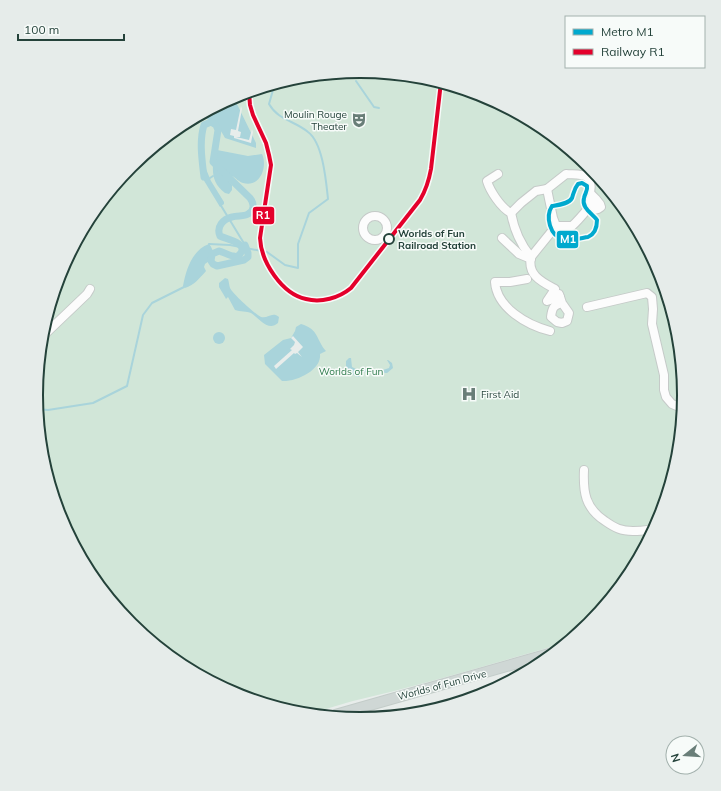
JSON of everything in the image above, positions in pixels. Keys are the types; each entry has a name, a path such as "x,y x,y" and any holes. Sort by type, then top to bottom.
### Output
{"main road":[{"name":"Worlds of Fun Drive","path":"345,712 541,656"}],"street":[{"path":"498,174 487,181 488,184 500,202 508,212 511,213 516,230 531,258 532,270 537,278 558,295"},
{"path":"511,213 521,202 536,191 547,189 566,174 584,175 588,177 590,182 590,193 586,201 588,208"},
{"path":"547,189 556,226"},
{"path":"556,226 572,226 596,199 590,193"},
{"path":"531,258 556,226"},
{"path":"502,238 519,254 531,258"},
{"path":"527,279 532,270"},
{"path":"537,278 530,281 527,279 510,282 495,282 495,287 505,305 512,313 541,329 550,331"},
{"path":"50,329 88,294 90,289"},
{"path":"587,307 647,293 652,297 652,324 664,375 664,390 666,397 672,404 677,406"},
{"path":"584,470 583,486 585,494 590,507 597,516 622,531 648,530"}],"green space":[{"name":"Worlds of Fun","path":"360,78 422,84 463,95 482,102 537,132 570,157 585,171 612,202 624,219 654,274 667,313 672,334 678,396 672,457 661,498 654,517 635,554 612,589 585,620 570,634 556,645 435,680 319,710 278,702 239,689 184,659 151,634 136,620 109,589 97,572 67,517 54,478 49,457 43,396 49,334 60,293 67,274 97,219 122,186 136,171 167,144 184,132 239,102 278,89 299,84"}],"water":[{"path":"237,103 256,143 256,148 225,138 217,124 207,118"},
{"path":"217,150 248,156 262,154 264,165 261,175 254,182 249,184 232,176 229,177 228,180 232,185 232,190 229,194 225,193 220,189 214,179 213,174 215,151"},
{"path":"202,169 206,169 211,181 224,202 224,204 220,207 203,179"},
{"path":"209,244 214,254 212,265 209,261 205,264 204,267 206,271 199,279 185,288 183,286 184,280 191,261 198,251"},
{"path":"225,278 228,279 230,288 239,299 261,317 277,315 279,317 278,323 271,326 267,325 251,313 235,310 228,297 226,299 219,287 219,283"},
{"path":"301,324 307,326 314,332 326,351 320,354 320,360 313,370 301,377 288,381 282,381 265,364 264,355 283,340 291,338 296,327"},
{"path":"219,332 223,334 225,338 223,342 219,344 215,342 213,338 215,334"},
{"path":"351,358 352,367 356,369 383,370 389,368 390,365 387,360 392,363 393,368 387,373 361,372 359,377 357,377 346,370 346,361"}],"pier":[{"path":"241,106 242,109 238,131 241,132 240,137 236,137 249,140 252,129 253,132 251,143 234,138 234,136 230,135 231,129 236,130"},
{"path":"293,336 303,347 298,352 302,357 297,353 294,353 276,369 274,366 292,350 290,349 295,342 291,338"}],"waterway":[{"path":"356,81 374,107 379,108"},
{"path":"209,244 230,245 267,252 285,265 298,268 298,244 309,213 328,199 323,163 313,137 303,128 277,114 269,104 273,91"},
{"path":"204,177 201,151 202,131 204,125 211,122 216,125 218,130 213,162 250,198 253,207 250,213 234,216 223,222 219,230 220,236 236,242 242,247 240,254 235,256 219,251 212,254 211,261 217,266 244,260 248,257 245,245"},
{"path":"220,204 245,245"},
{"path":"44,410 93,403 127,386 143,315 152,303 184,287"}],"metro line":[{"name":"M1","path":"582,183 587,186 584,205 597,220 596,228 588,237 566,240 559,237 552,230 549,220 550,210 552,206 563,204 571,200 578,184 582,183"}],"rail line":[{"name":"R1","path":"249,98 253,115 266,143 271,165 260,238 264,257 274,276 289,291 306,299 324,300 335,297 351,288 420,200 427,185 431,169 440,88"}],"place":[{"name":"Moulin Rouge Theater","path":"359,120"},
{"name":"Worlds of Fun Railroad Station","path":"389,239"},
{"name":"First Aid","path":"469,394"}]}
